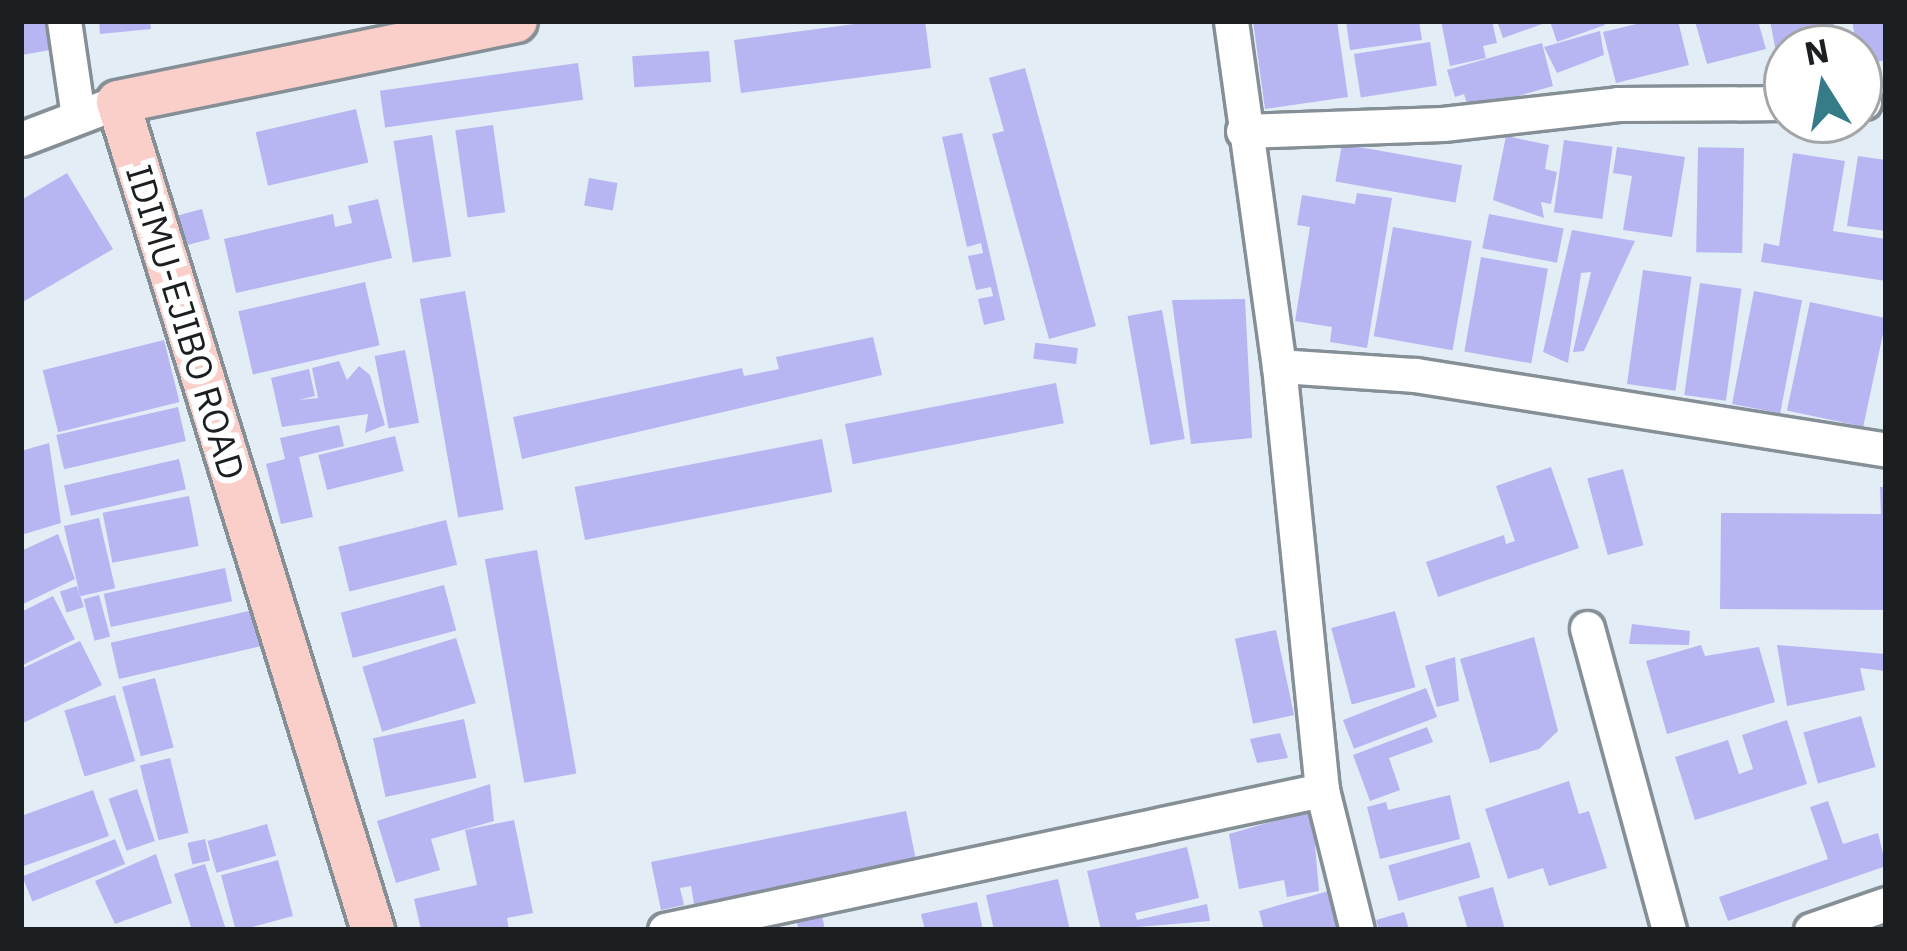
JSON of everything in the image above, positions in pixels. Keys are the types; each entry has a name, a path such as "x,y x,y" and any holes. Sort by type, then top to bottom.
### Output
{"main road":[{"path":"118,102 516,21"},
{"name":"IDIMU-EJIBO ROAD","path":"118,102 373,930"}],"street":[{"path":"64,21 78,116"},
{"path":"1231,21 1279,366 1322,790 1358,930"},
{"path":"21,139 118,102"},
{"path":"1243,131 1443,124 1618,104 1763,103"},
{"path":"1279,366 1414,375 1886,450"},
{"path":"1587,628 1669,930"},
{"path":"664,930 783,918 1322,790"},
{"path":"1810,930 1886,904"}],"building":[{"path":"21,21 50,21 55,49 22,55"},
{"path":"99,21 150,21 151,29 100,34"},
{"path":"877,21 925,21 931,68 741,93 734,40"},
{"path":"1253,21 1337,21 1348,97 1265,109"},
{"path":"1346,21 1419,21 1422,40 1350,50"},
{"path":"1441,21 1492,21 1497,43 1483,46 1486,58 1450,66"},
{"path":"1497,21 1548,21 1548,22 1503,38"},
{"path":"1550,21 1603,21 1605,25 1557,42"},
{"path":"1649,21 1678,21 1689,65 1616,83 1603,32"},
{"path":"1695,21 1758,21 1763,50 1707,64"},
{"path":"1770,21 1834,24 1771,24"},
{"path":"1886,21 1886,60 1883,24 1853,24"},
{"path":"1600,31 1604,55 1557,73 1544,47"},
{"path":"1430,42 1437,85 1361,98 1354,54"},
{"path":"1542,43 1553,86 1469,110 1464,94 1455,97 1447,70"},
{"path":"709,51 711,82 634,87 632,56"},
{"path":"578,63 583,100 385,127 380,91"},
{"path":"1025,68 1096,326 1049,339 992,134 1004,131 989,78"},
{"path":"356,109 368,163 268,186 256,132"},
{"path":"493,125 505,212 468,217 455,130"},
{"path":"962,133 1005,320 984,325 978,299 993,296 991,287 976,290 968,256 983,253 981,243 967,247 942,137"},
{"path":"432,135 451,256 413,263 393,141"},
{"path":"1506,136 1549,145 1545,169 1557,172 1551,204 1541,202 1544,218 1493,200"},
{"path":"1564,140 1613,147 1602,219 1554,212"},
{"path":"1342,144 1462,165 1456,203 1335,181"},
{"path":"1617,147 1685,157 1672,237 1623,230 1632,176 1613,173"},
{"path":"1698,147 1744,148 1742,253 1696,252"},
{"path":"1793,153 1845,161 1833,231 1886,239 1886,281 1761,262 1764,243 1779,246"},
{"path":"1858,156 1886,160 1886,231 1847,226"},
{"path":"67,173 113,249 21,303 21,200"},
{"path":"589,178 618,183 613,211 584,206"},
{"path":"1357,193 1392,198 1367,348 1330,342 1332,327 1295,321 1310,227 1297,225 1302,195 1355,204"},
{"path":"378,199 392,258 236,293 224,239 333,214 335,227 352,223 348,206"},
{"path":"202,209 210,239 186,245 178,215"},
{"path":"1489,214 1564,229 1557,263 1482,248"},
{"path":"1393,227 1472,241 1453,350 1374,336"},
{"path":"1572,230 1635,241 1584,351 1573,352 1591,272 1581,273 1568,363 1543,352"},
{"path":"1481,257 1548,269 1531,363 1464,352"},
{"path":"1643,270 1692,277 1676,391 1627,384"},
{"path":"365,282 380,345 253,375 238,311"},
{"path":"1700,283 1742,289 1726,401 1684,395"},
{"path":"465,291 504,510 458,518 420,299"},
{"path":"1754,291 1802,300 1780,413 1732,404"},
{"path":"1245,299 1252,438 1191,444 1172,300"},
{"path":"1810,302 1886,318 1863,427 1787,411"},
{"path":"1162,310 1185,439 1150,445 1128,316"},
{"path":"873,337 882,375 522,459 513,417 742,368 744,376 779,369 776,357"},
{"path":"164,340 179,402 58,432 43,370"},
{"path":"1035,343 1078,348 1076,364 1033,359"},
{"path":"405,350 419,423 389,429 375,356"},
{"path":"339,361 347,380 359,366 370,375 385,425 365,433 368,414 282,427 271,378 309,369 315,396 299,400 318,398 312,368"},
{"path":"1056,383 1064,423 853,464 845,424"},
{"path":"178,407 186,441 64,469 56,435"},
{"path":"339,425 344,446 299,457 313,517 281,524 266,464 285,459 280,438"},
{"path":"395,436 404,471 327,490 318,455"},
{"path":"822,439 832,492 585,540 575,487"},
{"path":"49,443 61,523 21,535 21,451"},
{"path":"179,459 186,489 71,516 64,486"},
{"path":"1551,467 1579,548 1438,597 1426,562 1504,535 1506,544 1515,541 1496,486"},
{"path":"1623,469 1643,545 1608,555 1587,479"},
{"path":"1880,487 1886,487 1886,610 1720,609 1721,513 1881,514"},
{"path":"189,496 199,546 112,563 103,513"},
{"path":"99,518 115,588 80,596 64,526"},
{"path":"446,520 457,565 349,591 338,547"},
{"path":"58,534 75,579 21,605 21,551"},
{"path":"537,550 576,774 524,783 485,559"},
{"path":"225,568 232,601 111,627 104,594"},
{"path":"444,585 456,630 353,658 341,613"},
{"path":"77,586 84,607 67,612 60,592"},
{"path":"99,595 110,637 95,641 84,599"},
{"path":"53,596 75,639 21,666 21,612"},
{"path":"253,610 261,646 119,679 111,643"},
{"path":"1395,611 1415,687 1352,704 1331,628"},
{"path":"1632,624 1690,631 1689,645 1629,644"},
{"path":"1276,630 1294,715 1253,724 1235,639"},
{"path":"1534,637 1558,731 1539,749 1490,763 1460,659"},
{"path":"456,638 476,703 382,732 362,667"},
{"path":"80,641 102,685 21,724 21,669"},
{"path":"1701,645 1705,656 1759,647 1775,702 1667,734 1646,661"},
{"path":"1777,645 1886,654 1886,671 1860,668 1865,690 1787,706"},
{"path":"1455,657 1459,701 1437,707 1425,666"},
{"path":"155,678 174,748 141,756 122,687"},
{"path":"1426,688 1437,717 1354,749 1343,720"},
{"path":"115,695 135,761 84,776 64,710"},
{"path":"1861,716 1876,767 1818,783 1803,733"},
{"path":"464,719 476,778 386,797 373,738"},
{"path":"1787,720 1807,784 1695,820 1675,757 1728,740 1739,774 1753,769 1742,735"},
{"path":"1427,727 1433,742 1389,758 1400,790 1370,801 1353,755"},
{"path":"1280,733 1288,758 1257,763 1250,739"},
{"path":"170,758 189,833 159,840 140,765"},
{"path":"1569,781 1579,814 1589,811 1607,868 1549,886 1543,868 1508,879 1485,809"},
{"path":"490,784 494,821 431,839 440,870 396,883 377,821"},
{"path":"137,789 155,841 127,851 109,799"},
{"path":"93,790 109,836 21,867 21,816"},
{"path":"1450,795 1460,839 1380,859 1367,807 1386,802 1388,810"},
{"path":"1828,801 1843,844 1878,833 1886,866 1728,921 1719,897 1828,859 1810,807"},
{"path":"1312,810 1319,891 1287,897 1284,880 1239,889 1229,834"},
{"path":"906,811 916,860 694,904 691,886 680,888 684,905 661,910 651,862"},
{"path":"514,820 533,913 507,918 509,930 421,930 414,899 477,885 465,830"},
{"path":"267,824 276,856 216,873 207,841"},
{"path":"115,839 125,864 32,901 22,876"},
{"path":"205,839 210,860 192,864 187,843"},
{"path":"1470,842 1480,878 1398,901 1388,865"},
{"path":"1187,847 1199,898 1135,913 1137,920 1207,904 1210,921 1101,930 1087,871"},
{"path":"156,854 172,903 115,924 95,881"},
{"path":"278,860 293,916 236,930 221,875"},
{"path":"205,864 226,930 192,930 174,874"},
{"path":"1058,879 1070,930 994,930 986,895"},
{"path":"1493,887 1505,930 1468,930 1458,897"},
{"path":"1332,890 1343,930 1264,930 1259,911"},
{"path":"977,902 983,930 925,930 921,914"},
{"path":"821,910 825,930 799,930 795,916"},
{"path":"1404,912 1409,930 1379,930 1376,920"}]}
